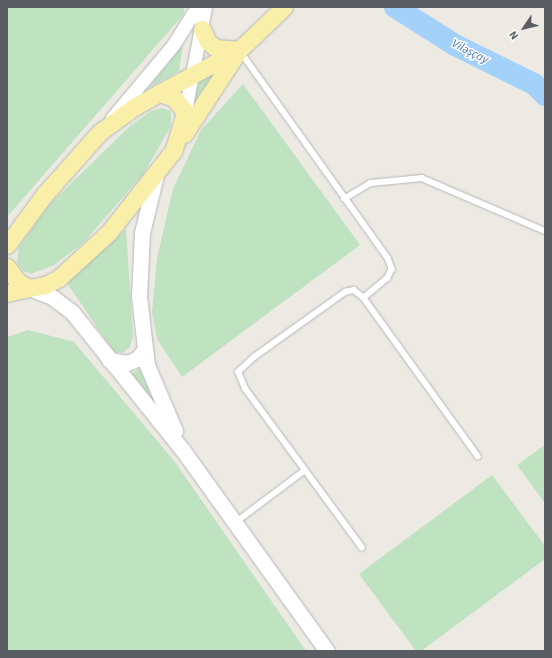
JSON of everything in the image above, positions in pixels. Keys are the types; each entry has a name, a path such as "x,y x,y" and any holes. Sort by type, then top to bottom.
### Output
{"main road":[{"path":"7,293 29,288 59,278 78,263 109,232 156,175 239,50 284,7"},
{"path":"202,29 208,42 216,48 239,50"},
{"path":"7,245 44,195 100,132 134,107 239,50"},
{"path":"159,93 174,98 183,109 184,116 173,151"},
{"path":"156,175 142,233 139,296 145,348 155,390 184,452"},
{"path":"7,267 18,282 29,288 52,296 72,312 184,452 236,522 327,651"},
{"path":"109,360 127,364 137,359 145,348"}],"street":[{"path":"100,132 172,45 197,7"},
{"path":"184,116 190,76 202,29 205,7"}],"lane":[{"path":"239,50 344,200 388,258 392,269 388,278 364,298"},
{"path":"344,200 371,183 422,178 545,231"},
{"path":"362,548 245,389 238,372 254,357 345,292 354,290 364,298 478,456"},
{"path":"236,522 304,471"}],"green space":[{"path":"7,7 185,7 183,15 7,217"},
{"path":"183,45 179,71 148,88"},
{"path":"220,67 194,102 197,81"},
{"path":"243,84 360,245 182,377 157,339 152,312 157,258 173,189 201,130"},
{"path":"162,108 171,111 171,126 144,173 83,243 54,265 31,274 23,271 17,262 19,247 48,206 130,126 151,111"},
{"path":"126,229 133,336 130,347 122,353 114,352 67,283"},
{"path":"28,330 74,342 175,462 306,651 7,651 7,337"},
{"path":"140,369 154,403 131,374"},
{"path":"545,445 545,503 517,465"},
{"path":"492,475 545,546 545,559 421,651 416,651 359,574"}],"waterway":[{"name":"Viləşçay","path":"395,7 455,45 534,84 545,95"}]}
